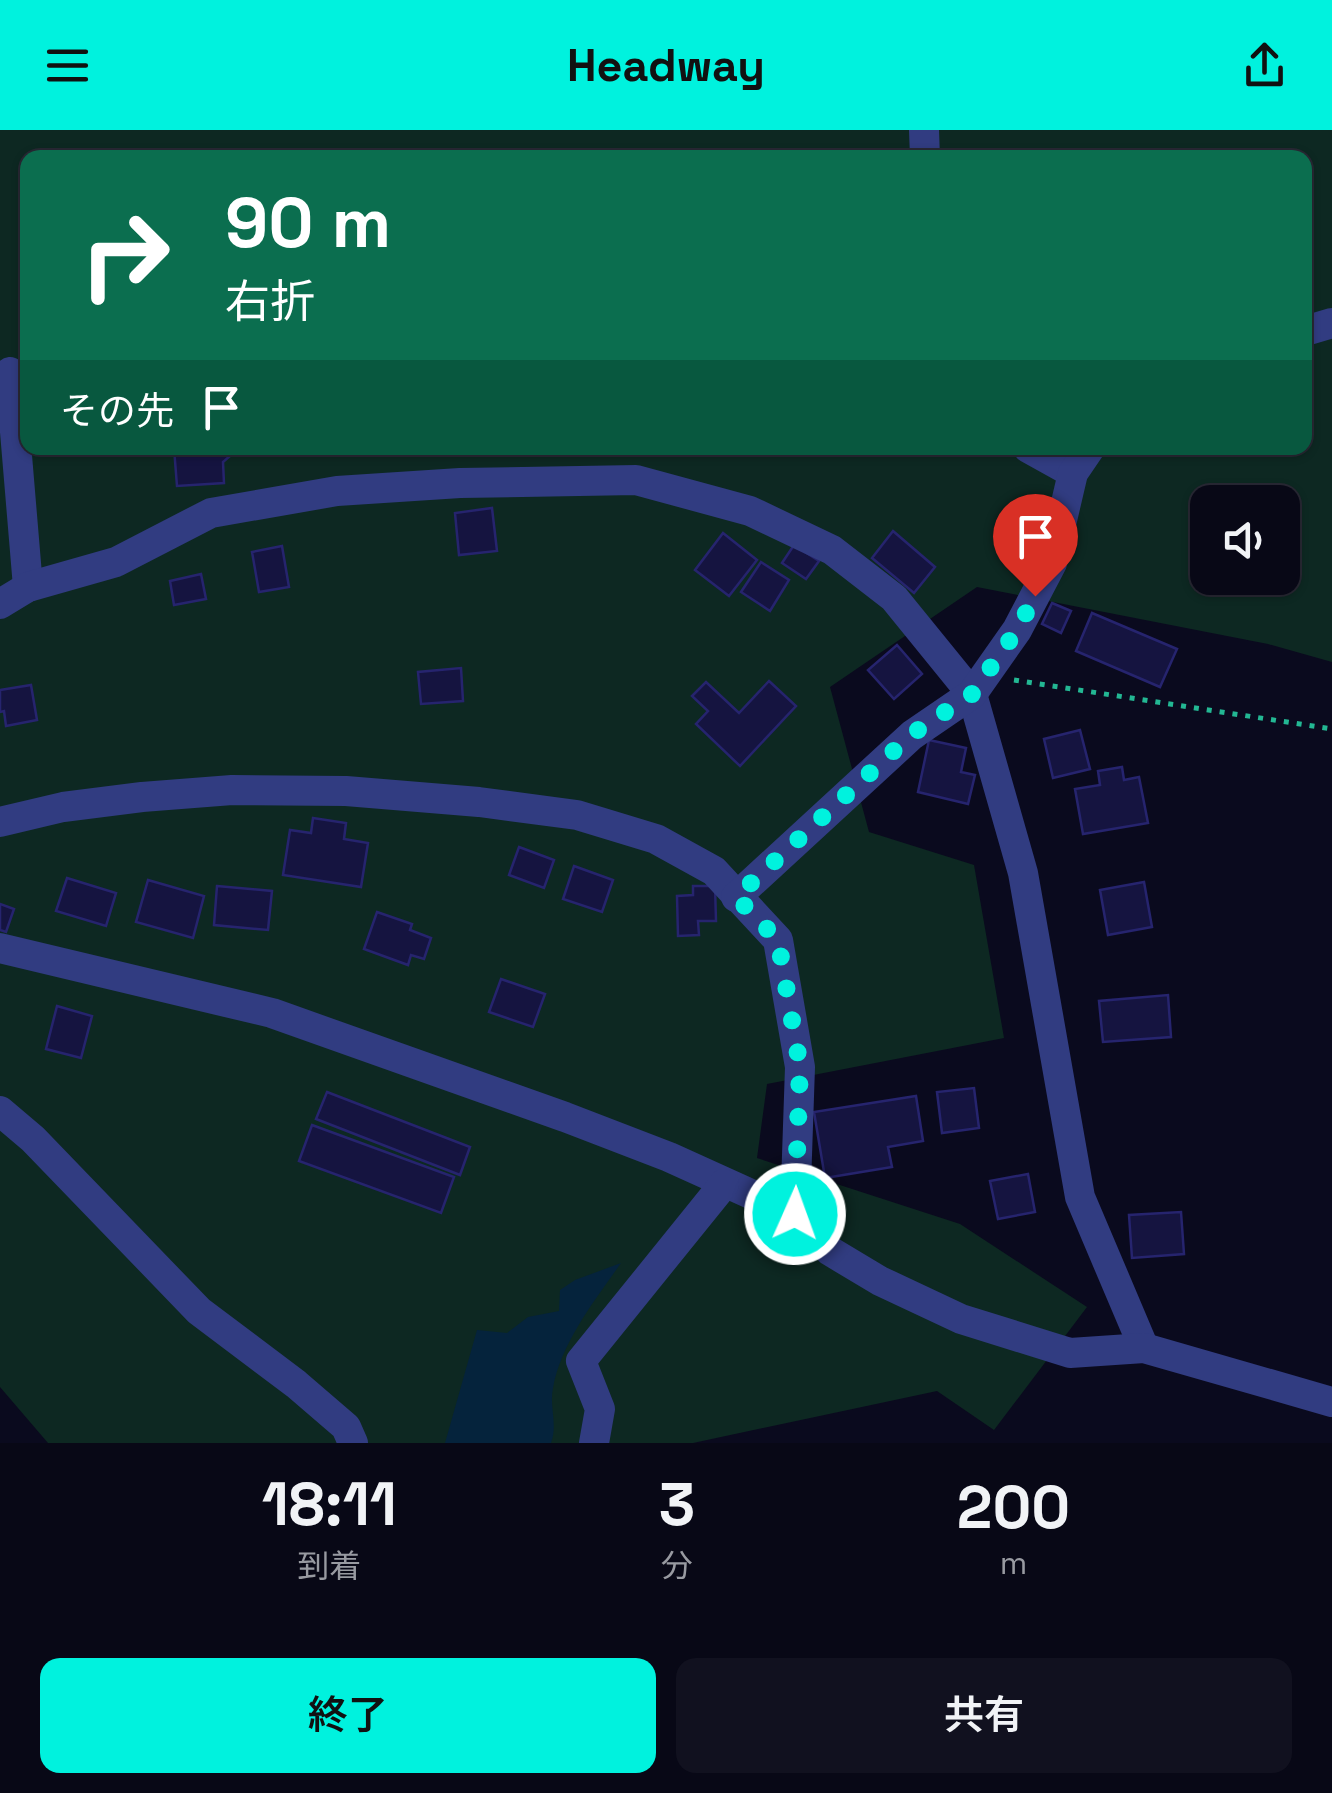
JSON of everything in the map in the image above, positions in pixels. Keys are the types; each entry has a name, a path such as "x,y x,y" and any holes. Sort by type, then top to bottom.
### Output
{"street":[{"path":"12,369 28,587"},
{"path":"1041,455 1073,473"},
{"path":"736,897 912,734 978,685 1017,630 1052,563 1073,473 1085,455"},
{"path":"0,604 28,587 116,562 211,513 337,491 460,483 636,480 750,511 832,550 894,598 978,685 1023,873 1080,1197 1144,1348"},
{"path":"0,822 63,807 232,790 346,791 478,802 577,816 656,839 714,871 778,940 800,1066 795,1214"},
{"path":"0,948 272,1013 669,1157 795,1214 830,1251 880,1281 960,1319 1070,1353 1144,1348 1332,1402"},
{"path":"0,1111 33,1139 198,1312 296,1384 346,1427 353,1443"},
{"path":"594,1443 600,1410 581,1361 724,1184"}],"path":[{"path":"978,685 1332,729"}],"green space":[{"path":"0,130 1332,130 1332,662 1268,644 977,587 830,687 869,832 974,865 1004,1038 767,1084 757,1158 960,1224 1087,1307 994,1430 937,1391 693,1443 48,1443 0,1387"}],"water":[{"path":"621,1263 580,1322 563,1355 553,1388 551,1443 445,1443 477,1330 507,1333 528,1317 559,1311 560,1290 575,1280"}],"building":[{"path":"175,455 230,455 223,462 224,483 177,486"},
{"path":"492,508 497,551 459,555 455,513"},
{"path":"893,531 935,567 914,593 872,558"},
{"path":"723,533 757,560 729,596 695,570"},
{"path":"794,545 819,561 806,579 782,563"},
{"path":"282,546 289,587 259,592 252,552"},
{"path":"761,562 789,580 770,611 741,592"},
{"path":"201,574 206,599 174,605 170,581"},
{"path":"1052,603 1071,611 1061,633 1042,624"},
{"path":"1092,613 1177,649 1160,687 1076,651"},
{"path":"897,645 922,674 894,699 868,670"},
{"path":"461,668 463,701 421,704 418,672"},
{"path":"769,681 796,706 740,766 696,724 708,711 692,696 706,682 739,713"},
{"path":"31,685 37,720 6,726 4,711 0,712 0,690"},
{"path":"1080,730 1090,769 1053,778 1044,739"},
{"path":"929,740 966,748 961,772 975,775 968,804 918,792"},
{"path":"1122,767 1124,780 1139,777 1148,823 1083,834 1075,789 1100,785 1098,771"},
{"path":"313,818 346,823 344,839 368,843 361,887 283,875 290,830 311,833"},
{"path":"519,847 554,860 544,888 509,875"},
{"path":"574,866 613,880 602,912 563,899"},
{"path":"67,878 116,893 106,926 56,911"},
{"path":"148,880 204,896 193,938 136,922"},
{"path":"1144,882 1152,927 1108,935 1100,890"},
{"path":"217,886 272,891 268,930 214,925"},
{"path":"693,886 715,886 716,921 698,921 699,935 678,936 677,896 693,895"},
{"path":"0,904 14,909 6,932 0,930"},
{"path":"377,912 412,924 410,930 431,938 424,959 411,955 408,965 364,949"},
{"path":"501,979 545,994 533,1027 489,1012"},
{"path":"1168,995 1171,1037 1103,1042 1099,1001"},
{"path":"57,1006 92,1016 81,1058 46,1049"},
{"path":"974,1088 979,1128 942,1133 937,1092"},
{"path":"327,1092 470,1147 460,1175 316,1119"},
{"path":"916,1096 923,1141 888,1147 892,1167 825,1178 814,1112"},
{"path":"312,1125 454,1177 441,1213 299,1161"},
{"path":"1028,1174 1035,1212 998,1219 990,1181"},
{"path":"1181,1212 1184,1254 1132,1258 1129,1215"}],"route":[{"path":"795,1214 800,1066 778,940 736,897 912,734 972,694 1017,630 1035,596"}]}
